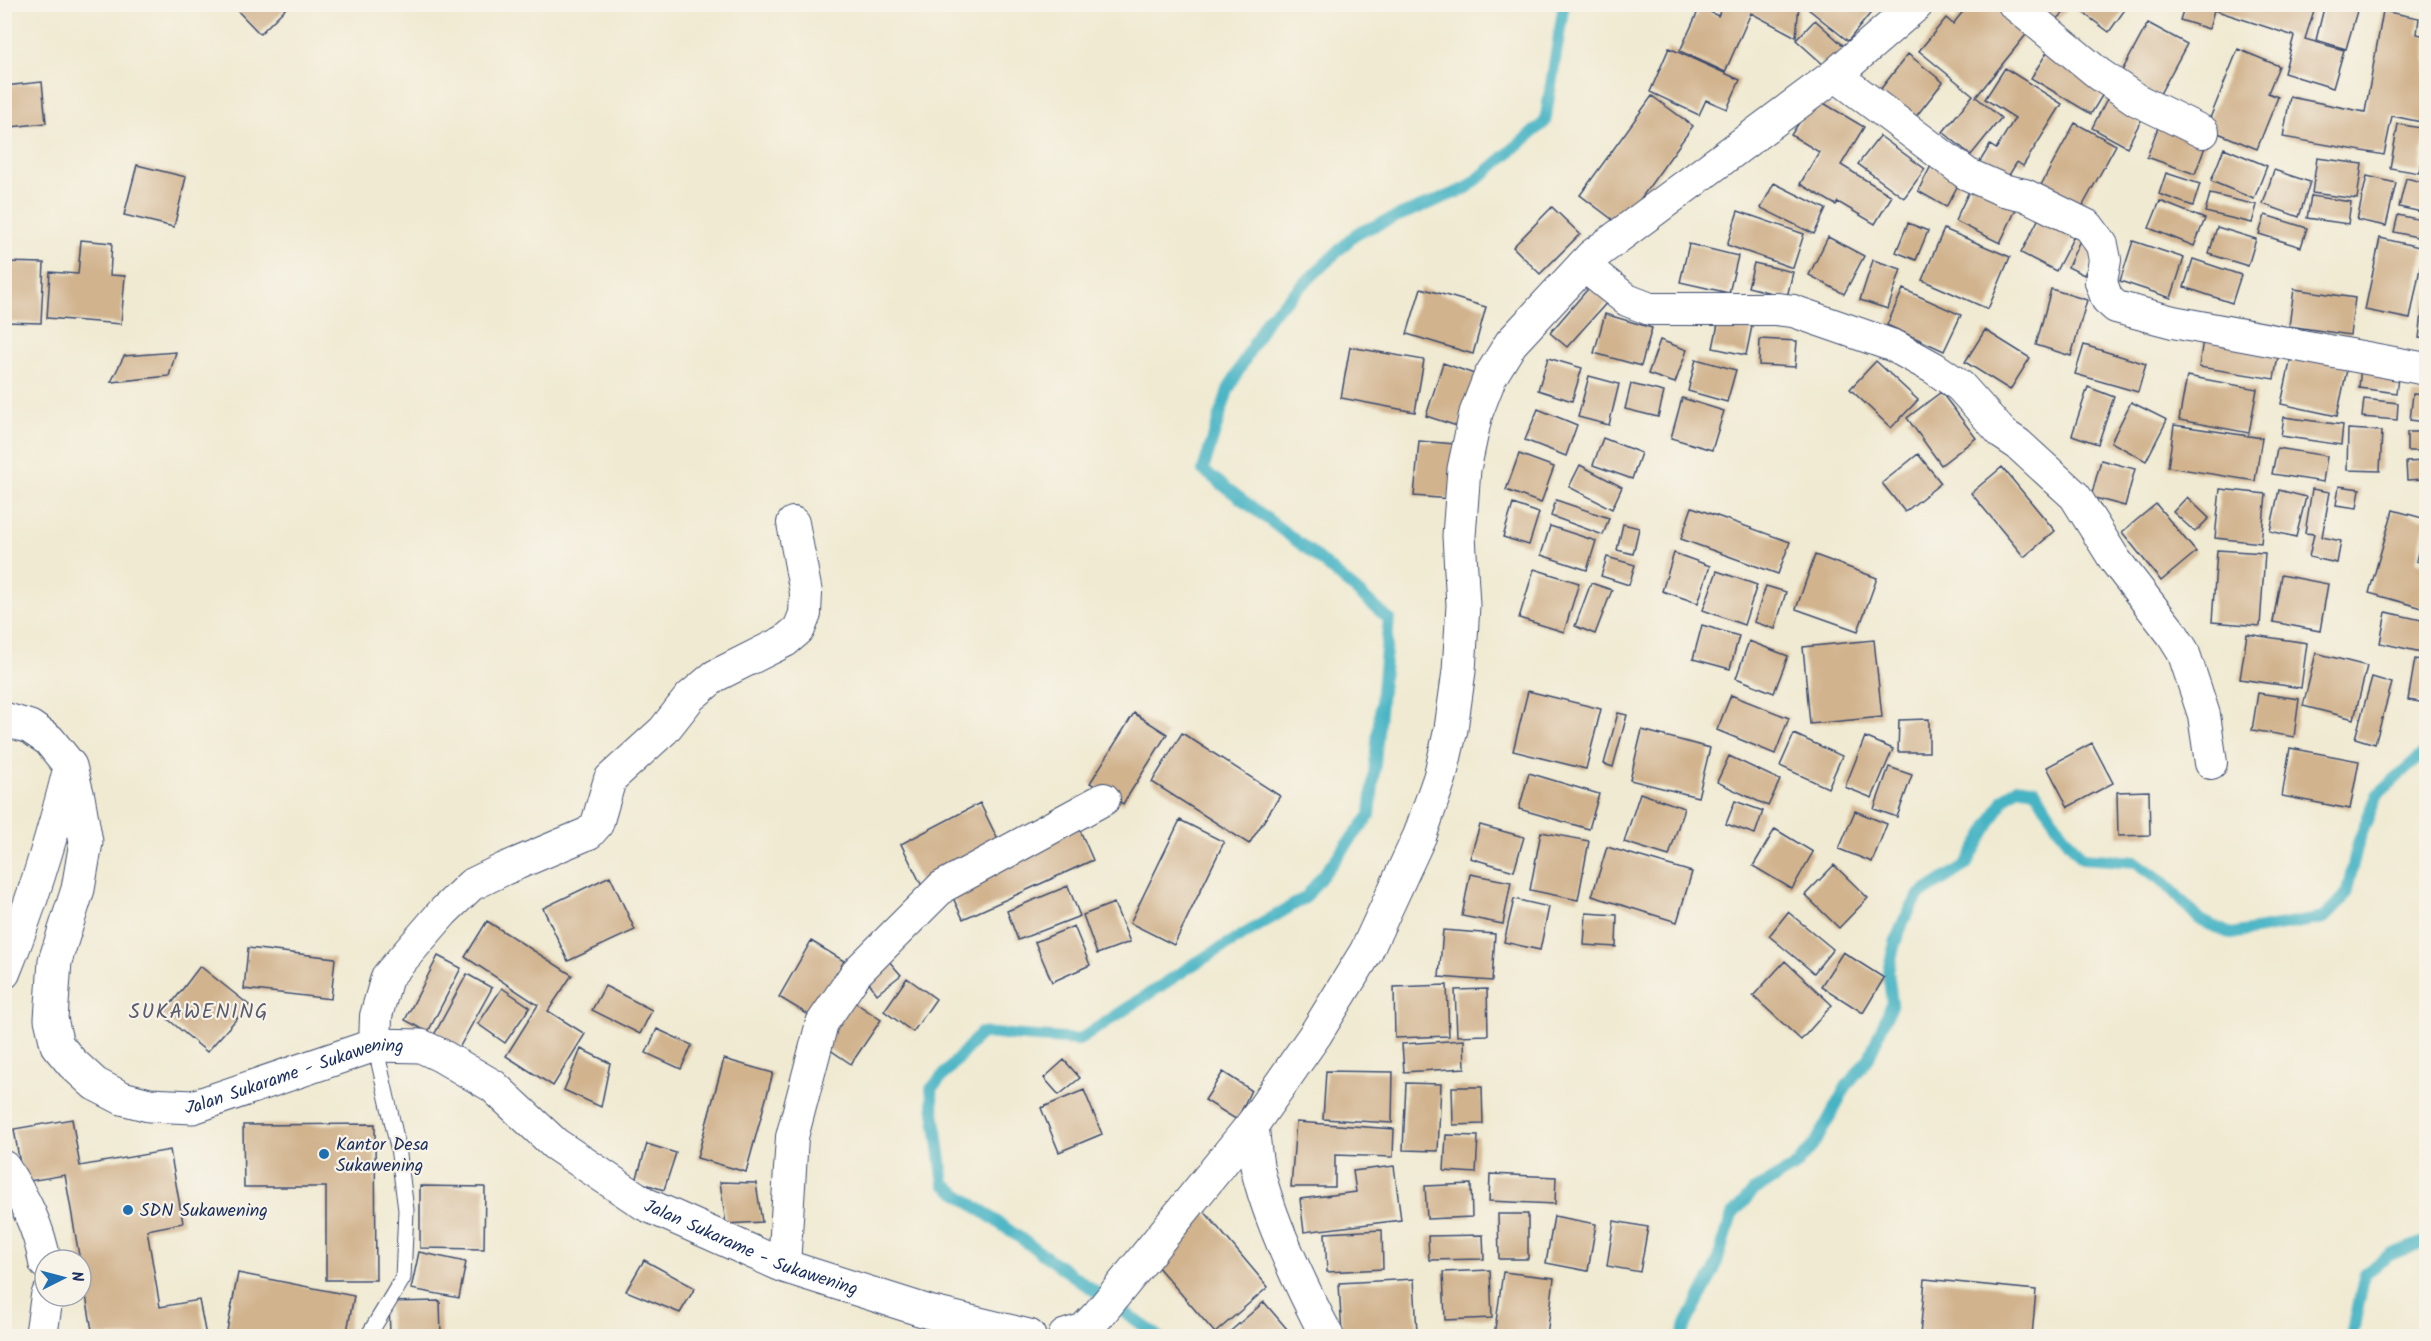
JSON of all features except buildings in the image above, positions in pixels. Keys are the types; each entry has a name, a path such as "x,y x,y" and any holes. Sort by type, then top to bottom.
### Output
{"street":[{"path":"1065,1336 1084,1330 1099,1314 1252,1125 1315,1035 1366,952 1420,835 1440,777 1451,729 1459,671 1463,605 1459,536 1464,469 1476,413 1490,377 1511,343 1587,260 1835,75 1917,4"},
{"path":"2014,4 2099,74 2137,100 2202,132"},
{"path":"1835,75 1967,174 2003,190 2025,195 2088,226 2102,245 2105,260 2101,282 2107,299 2116,307 2173,322 2427,369"},
{"path":"1587,260 1627,300 1637,306 1676,310 1776,309 1793,311 1894,346 1916,356 1960,386 2003,434 2036,460 2075,496 2115,560 2173,635 2183,651 2204,715 2211,764"},
{"path":"375,1045 376,1016 387,977 443,912 471,885 589,833 597,824 610,779 664,730 690,697 715,676 785,641 799,629 805,614 806,593 792,523"},
{"path":"4,704 17,723"},
{"name":"Jalan Sukarame - Sukawening","path":"17,723 49,740 70,766 86,842 78,889 55,961 51,1020 57,1045 95,1084 122,1098 149,1106 193,1107 375,1045 421,1046 493,1086 555,1144 645,1204 784,1266 929,1312 1029,1336"},
{"path":"4,973 30,908 50,846 70,766"},
{"path":"784,1266 792,1137 822,1023 857,972 942,887 1104,799"},
{"path":"1252,1125 1258,1174 1274,1219 1311,1306 1328,1336"},
{"path":"4,1167 22,1196 41,1237 43,1248"},
{"path":"41,1336 45,1308"}],"lane":[{"path":"368,1336 403,1278 406,1210 398,1147 375,1045"}],"waterway":[{"path":"1158,1336 944,1184 931,1089 981,1033 1079,1040 1191,966 1305,898 1370,815 1389,619 1311,552 1203,470 1228,390 1267,319 1357,233 1467,188 1545,122 1564,4"},
{"path":"1682,1336 1714,1271 1732,1215 1753,1191 1797,1165 1816,1142 1847,1085 1869,1058 1892,1003 1888,971 1895,943 1904,920 1919,895 1966,865 2004,799 2018,787 2035,790 2061,832 2082,858 2136,862 2165,883 2200,920 2231,934 2324,918 2346,895 2358,843 2377,795 2426,751"},
{"path":"2352,1336 2365,1273 2390,1255 2426,1241"}],"place":[{"name":"Kantor Desa Sukawening","path":"324,1154"},
{"name":"SDN Sukawening","path":"128,1210"}],"district":[{"name":"SUKAWENING","path":"199,1011"}]}
